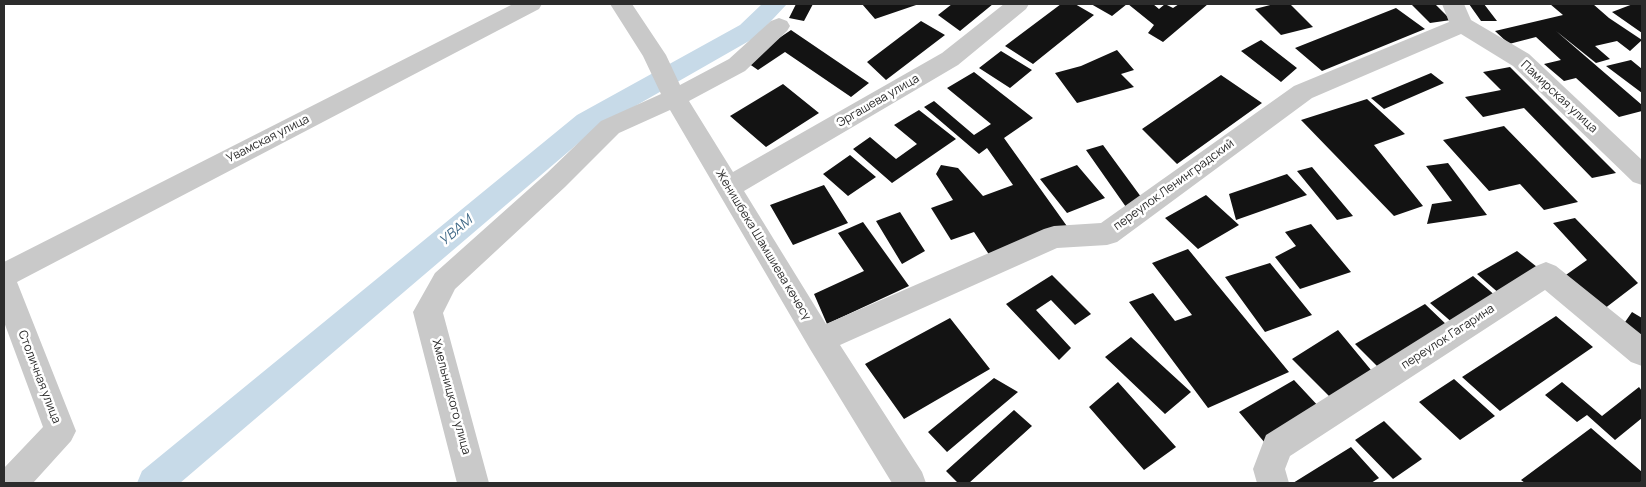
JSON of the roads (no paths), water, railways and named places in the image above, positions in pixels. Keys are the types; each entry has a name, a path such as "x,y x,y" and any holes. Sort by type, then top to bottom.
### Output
{"street":[{"name":"Увамская улица","path":"4,274 531,4"},
{"name":"Женишбека Шамшиева көчөсү","path":"622,4 654,55 673,94 820,340 910,483"},
{"name":"Эргашева улица","path":"729,187 950,59 1018,4"},
{"name":"Памирская улица","path":"1458,15 1521,60 1642,175"},
{"name":"переулок Ленинградский","path":"820,340 1054,237 1106,234 1303,92 1458,15"},
{"path":"673,94 737,65 779,26"},
{"name":"Хмельницкого улица","path":"473,483 428,312 445,280 556,180 610,127 673,94"},
{"name":"переулок Гагарина","path":"1273,483 1269,469 1277,446 1546,274 1642,353"},
{"name":"Столичная улица","path":"4,285 60,431 12,483"}],"waterway":[{"name":"УВАМ","path":"154,483 586,122 748,31 775,4"}]}
